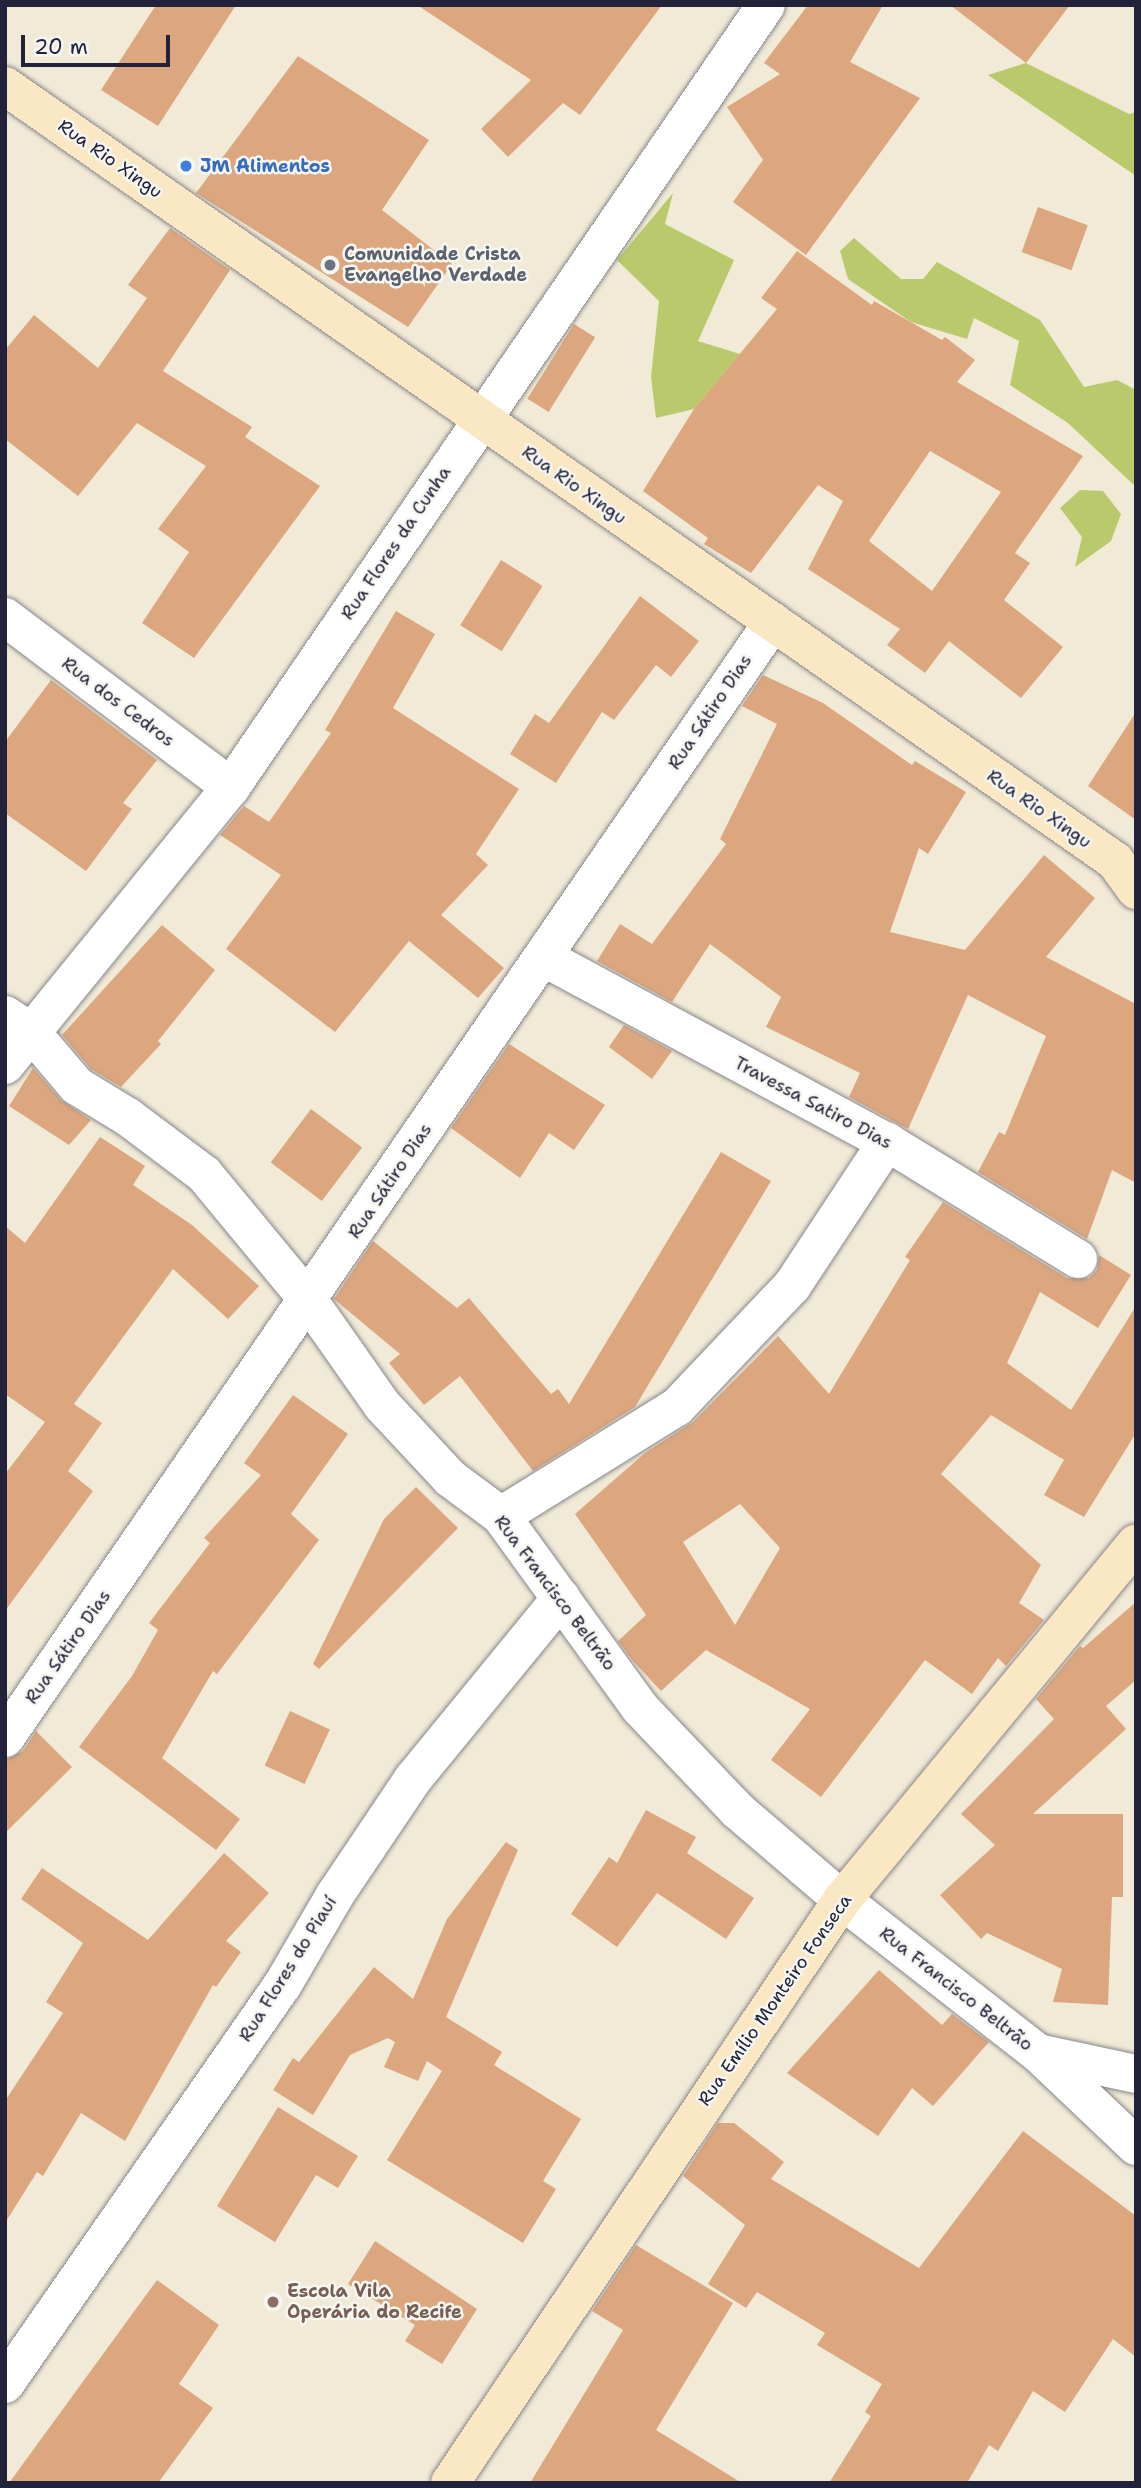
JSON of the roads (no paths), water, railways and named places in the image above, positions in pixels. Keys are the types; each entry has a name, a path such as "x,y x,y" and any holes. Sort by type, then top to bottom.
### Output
{"main road":[{"name":"Rua Rio Xingu","path":"5,86 479,419 1129,869"},
{"name":"Rua Emílio Monteiro Fonseca","path":"450,2483 842,1900 1136,1543"}],"street":[{"name":"Rua Flores da Cunha","path":"5,1065 18,1023 231,787 479,419 766,5"},
{"name":"Rua dos Cedros","path":"5,617 231,787"},
{"name":"Rua Sátiro Dias","path":"5,1738 309,1301 773,622"},
{"name":"Travessa Satiro Dias","path":"543,957 887,1142 1078,1259"},
{"name":"Rua Francisco Beltrão","path":"18,1023 77,1086 139,1124 204,1174 309,1301 382,1405 450,1478 501,1516 640,1707 737,1810 842,1900 1038,2053 1136,2146"},
{"path":"501,1516 677,1407 792,1286 887,1142"},
{"name":"Rua Flores do Piauí","path":"5,2384 282,1986 335,1895 413,1779 561,1598"},
{"path":"1038,2053 1136,2074"}],"place":[{"name":"JM Alimentos","path":"186,166"},
{"name":"Comunidade Crista Evangelho Verdade","path":"330,265"},
{"name":"Escola Vila Operária do Recife","path":"273,2302"}]}
